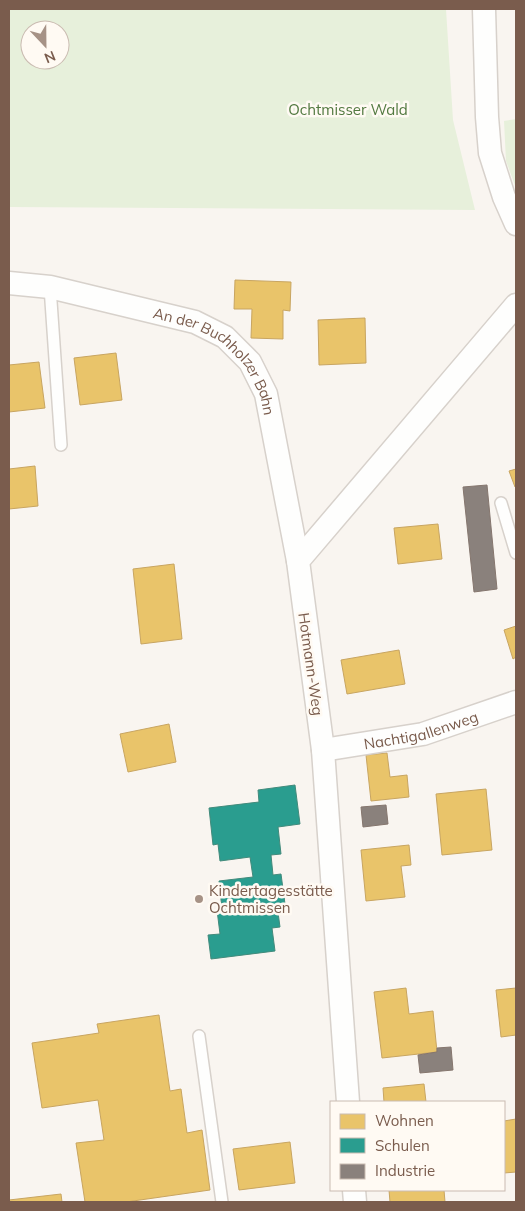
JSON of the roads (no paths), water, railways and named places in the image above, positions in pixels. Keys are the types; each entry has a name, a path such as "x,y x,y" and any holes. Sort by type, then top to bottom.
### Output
{"street":[{"path":"484,9 490,153 504,197 516,224"},
{"name":"An der Buchholzer Bahn","path":"9,283 50,287 195,322 225,337 250,362 266,394 298,560"},
{"path":"298,560 516,305"},
{"name":"Hotmann-Weg","path":"298,560 323,750 348,1101"},
{"name":"Nachtigallenweg","path":"323,750 423,734 516,702"}],"lane":[{"path":"50,287 61,445"},
{"path":"501,503 516,553"},
{"path":"199,1036 222,1202"}],"place":[{"name":"Kindertagesstätte Ochtmissen","path":"199,899"}],"park label":[{"name":"Ochtmisser Wald","path":"348,109"}]}
